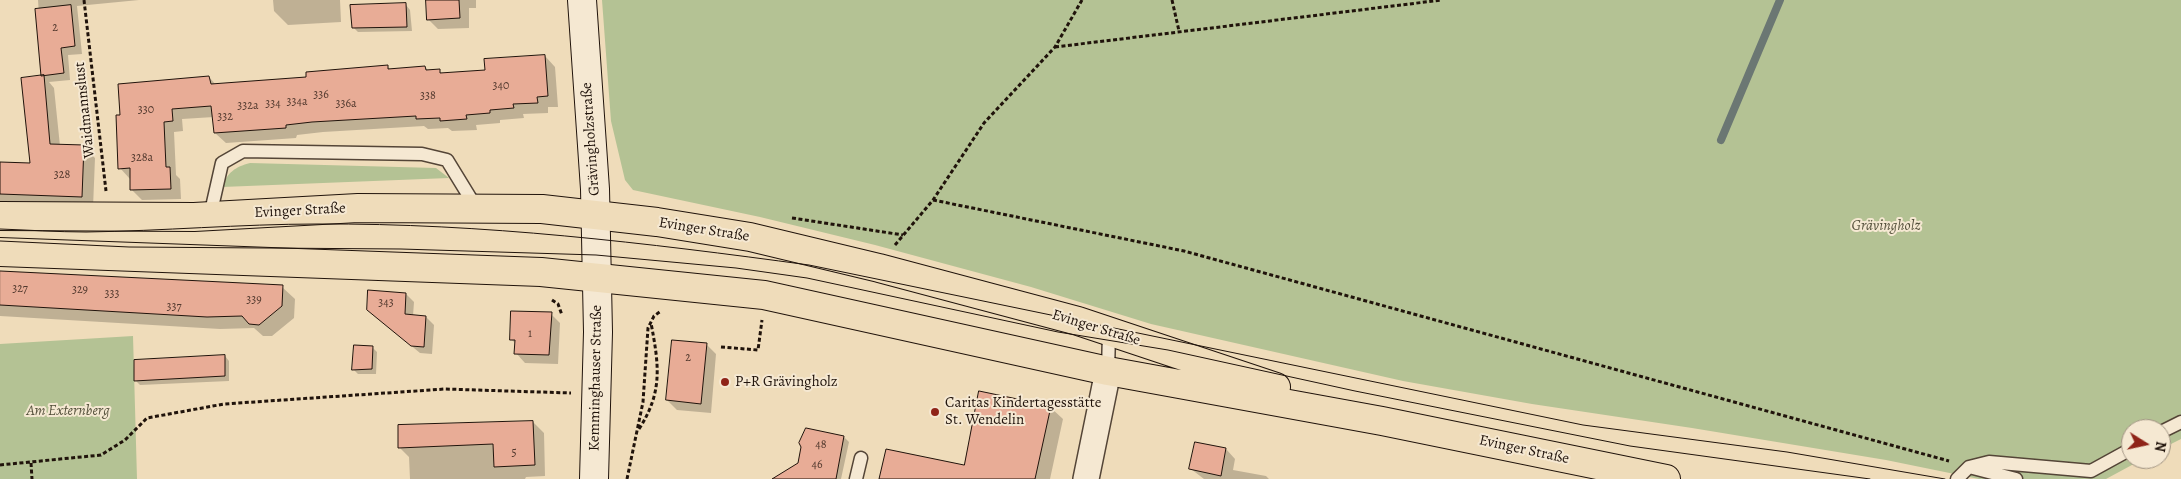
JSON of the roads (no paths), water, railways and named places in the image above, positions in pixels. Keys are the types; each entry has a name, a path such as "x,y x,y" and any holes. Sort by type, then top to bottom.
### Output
{"main road":[{"name":"Grävingholzstraße","path":"582,0 597,277"},
{"name":"Evinger Straße","path":"0,216 210,216 358,208 542,209 750,237 879,268 1078,321 1109,333 1369,415 1382,421"},
{"name":"Evinger Straße","path":"0,252 384,264 541,272 764,295 1108,371 1382,421 1666,479"},
{"name":"Kemminghauser Straße","path":"594,479 597,394 597,277"}],"street":[{"path":"1086,479 1108,371"}],"lane":[{"path":"210,216 222,163 243,151 422,154 447,160 478,209"},
{"path":"1108,371 1109,333"},
{"path":"1958,479 1969,468 1989,462 2091,471 2121,454"},
{"path":"856,479 861,458"},
{"path":"1969,468 2016,479"}],"waterway":[{"path":"1721,140 1780,0"}],"tram line":[{"path":"0,229 86,232 289,224 441,227 626,242 748,257 809,265 1583,425 1787,452 1945,479"},
{"path":"0,241 129,247 401,249 596,255 736,268 807,278 1058,332 1168,350 1355,391 1630,446 1870,479"}],"place":[{"name":"P+R Grävingholz","path":"725,382"},
{"name":"Caritas Kindertagesstätte St. Wendelin","path":"935,412"}],"park label":[{"name":"Grävingholz","path":"1886,226"},
{"name":"Am Externberg","path":"68,411"}]}
